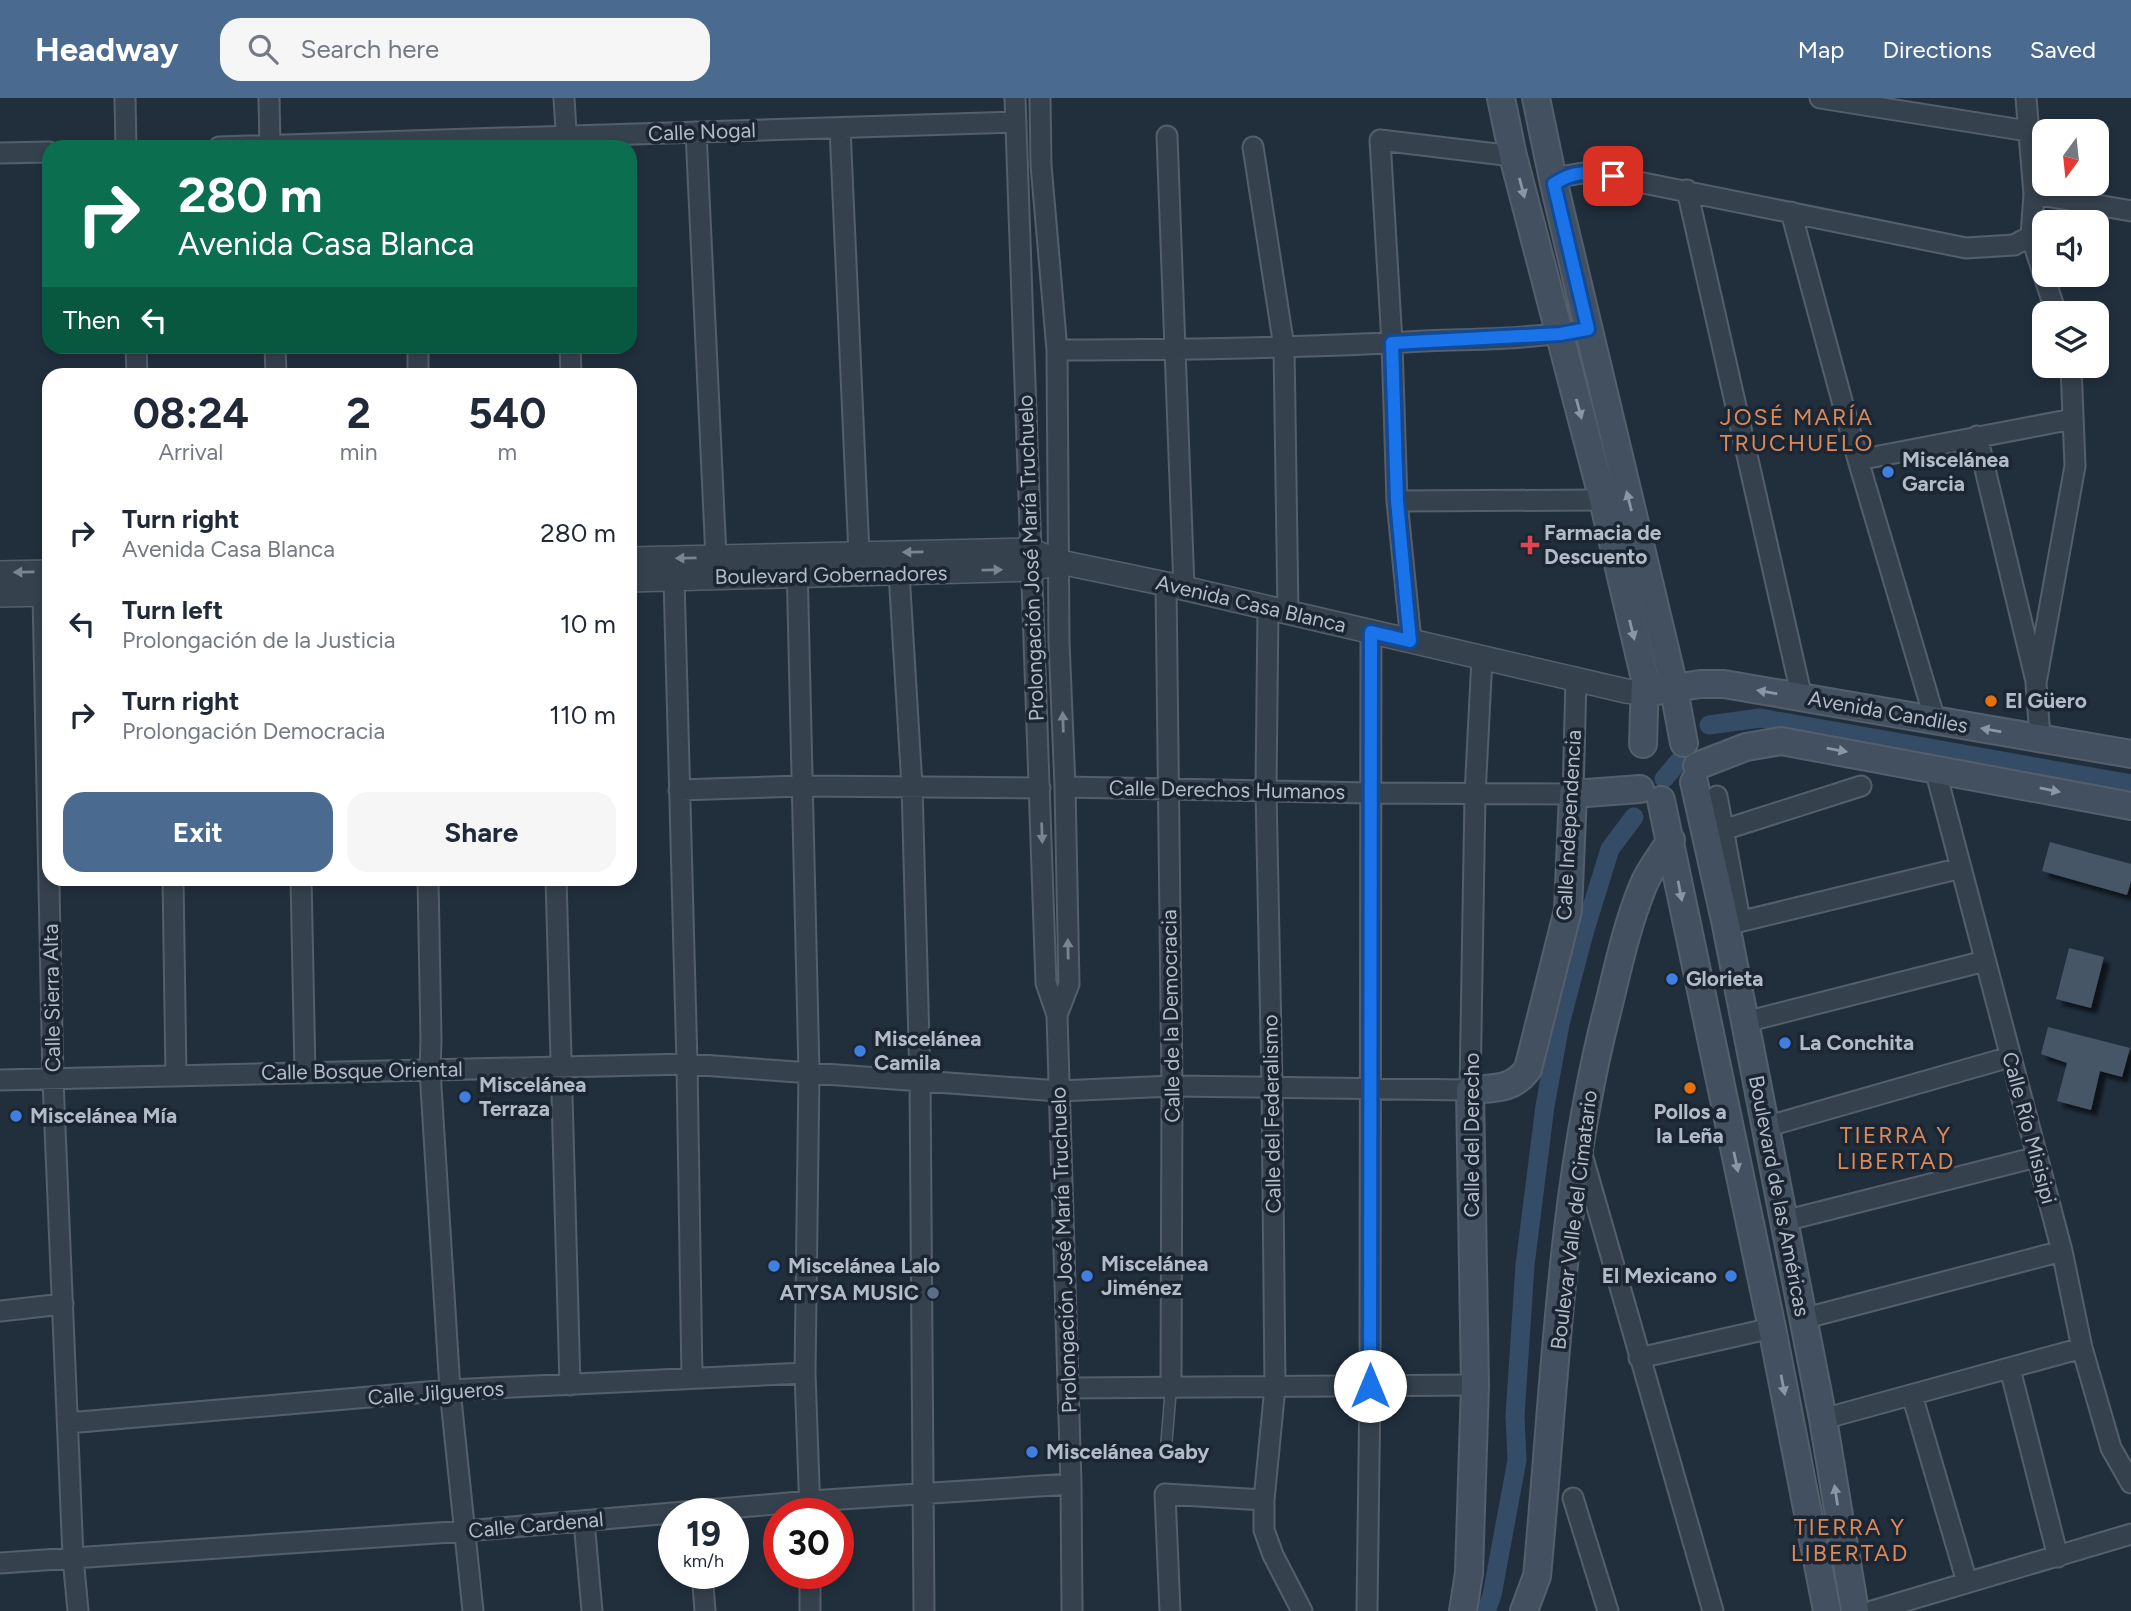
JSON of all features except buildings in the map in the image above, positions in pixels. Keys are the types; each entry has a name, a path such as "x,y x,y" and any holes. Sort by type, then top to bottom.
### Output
{"main road":[{"path":"1501,98 1513,156 1603,500 1645,679 1643,744"},
{"path":"1536,98 1684,743"},
{"name":"Avenida Candiles","path":"1645,693 1673,687 1724,684 2131,754"},
{"path":"1695,774 1693,752 1684,743 1671,737 1654,737 1643,744 1633,764 1633,774 1651,795 1675,800 1682,796 1695,774 1746,747 1782,741 2131,806"},
{"name":"Boulevard de las Américas","path":"1695,774 1733,923 1745,1022 1823,1419 1855,1611"},
{"name":"Calle Derechos Humanos","path":"1573,794 1651,795"},
{"name":"Calle Independencia","path":"1470,1090 1506,1087 1520,1081 1528,1069 1568,910 1573,794"},
{"name":"Boulevard de las Américas","path":"1651,795 1671,841 1697,978 1772,1328 1827,1611"},
{"name":"Boulevar Valle del Cimatario","path":"1524,1611 1537,1576 1566,1248 1579,1143 1594,1061 1625,942 1644,883 1671,841"},
{"name":"Calle del Derecho","path":"1463,1611 1469,1573 1475,1385 1470,1090"}],"street":[{"path":"125,98 126,140"},
{"path":"269,98 270,140"},
{"path":"564,98 566,140"},
{"name":"Prolongación José María Truchuelo","path":"1015,98 1046,983 1057,1015 1071,1484 1072,1611"},
{"name":"Prolongación José María Truchuelo","path":"1040,98 1041,165 1057,350 1059,641 1069,984 1057,1015"},
{"path":"1820,98 2028,131"},
{"path":"2026,98 2032,173"},
{"name":"Calle Nogal","path":"592,140 696,132 1016,121"},
{"path":"840,128 859,554"},
{"path":"696,132 716,557"},
{"name":"Calle de la Democracia","path":"1167,136 1174,350 1175,586 1168,789 1172,1086 1171,1387"},
{"path":"1410,641 1397,501 1392,343 1380,140 1513,156"},
{"name":"Calle del Federalismo","path":"1253,147 1284,347 1278,610 1266,790 1275,1387 1264,1500 1265,1530 1303,1611"},
{"path":"0,153 42,152"},
{"path":"1554,184 1565,176 1589,172 1966,248 2014,245 2031,236"},
{"path":"1686,190 1802,698"},
{"path":"2034,196 2031,236 2052,301"},
{"path":"2045,196 2131,211"},
{"path":"1791,212 1858,460 1935,720"},
{"path":"1057,350 1174,350 1392,343 1560,334 1588,329"},
{"path":"2036,683 2075,466 2071,378"},
{"path":"1858,460 2073,419"},
{"path":"1977,436 2036,683 2040,738"},
{"path":"1397,501 1603,500"},
{"name":"Boulevard Gobernadores","path":"637,580 674,579 797,565 859,554 1031,560"},
{"name":"Boulevard Gobernadores","path":"637,559 716,557 899,573 1031,560"},
{"name":"Avenida Casa Blanca","path":"1031,560 1060,562 1175,586 1576,680 1645,693"},
{"path":"797,565 809,1072 806,1373 810,1498"},
{"path":"0,573 42,572"},
{"path":"899,573 912,786 920,1079 925,1611"},
{"path":"674,579 692,1378"},
{"path":"0,595 42,594"},
{"path":"1367,1611 1371,632"},
{"name":"Calle del Derecho","path":"1470,1090 1475,795 1482,658"},
{"name":"Calle Independencia","path":"1573,794 1576,680"},
{"name":"Calle Río Misisipi","path":"1935,769 2062,1251 2082,1348 2112,1448 2131,1483"},
{"path":"679,790 802,786 1040,788"},
{"path":"1723,830 1861,786"},
{"name":"Calle Derechos Humanos","path":"1065,787 1475,795 1573,794"},
{"name":"Boulevard de las Américas","path":"1717,796 1733,923"},
{"path":"1733,923 1961,868"},
{"name":"Calle Sierra Alta","path":"50,886 53,1080 73,1557 78,1611"},
{"path":"173,886 176,1076"},
{"path":"301,886 305,1073"},
{"path":"428,886 430,1071 450,1390 473,1611"},
{"path":"556,886 570,1385"},
{"path":"1745,1022 1985,961"},
{"path":"1765,1127 2010,1057"},
{"name":"Calle Bosque Oriental","path":"0,1080 687,1064 1059,1091 1172,1086 1470,1090"},
{"path":"1579,1143 1713,1611"},
{"path":"1784,1222 2037,1157"},
{"path":"1802,1319 2062,1251"},
{"path":"0,1311 62,1304"},
{"path":"1639,1358 1772,1328"},
{"path":"1823,1419 2082,1348"},
{"path":"2010,1369 2058,1557"},
{"name":"Calle Jilgueros","path":"68,1423 450,1390 806,1373"},
{"path":"1068,1388 1475,1385"},
{"path":"1912,1395 1967,1582"},
{"name":"Calle Cardenal","path":"854,1502 924,1494 1071,1484"},
{"path":"1170,1611 1165,1494 1264,1500"},
{"path":"1573,1498 1608,1611"},
{"name":"Calle Cardenal","path":"0,1563 658,1515"},
{"path":"584,1521 592,1611"},
{"path":"1872,1611 2131,1534"},
{"path":"703,1589 705,1611"},
{"path":"810,1589 810,1611"}],"lane":[{"name":"Calle de la Democracia","path":"1166,1448 1171,1387"}],"waterway":[{"path":"1709,725 1760,718 2131,784"},
{"path":"1664,779 1679,761"},
{"path":"1486,1611 1492,1595 1517,1460 1515,1416 1525,1265 1545,1106 1560,1024 1610,849 1634,817"}],"place":[{"name":"Miscelánea Garcia","path":"1888,472"},
{"name":"Farmacia de Descuento","path":"1530,545"},
{"name":"El Güero","path":"1991,701"},
{"name":"Glorieta","path":"1672,979"},
{"name":"La Conchita","path":"1785,1043"},
{"name":"Miscelánea Camila","path":"860,1051"},
{"name":"Pollos a la Leña","path":"1690,1088"},
{"name":"Miscelánea Terraza","path":"465,1097"},
{"name":"Miscelánea Mía","path":"16,1116"},
{"name":"Miscelánea Lalo","path":"774,1266"},
{"name":"Miscelánea Jiménez","path":"1087,1276"},
{"name":"El Mexicano","path":"1731,1276"},
{"name":"ATYSA MUSIC","path":"933,1293"},
{"name":"Miscelánea Gaby","path":"1032,1452"}],"district":[{"name":"JOSÉ MARÍA TRUCHUELO","path":"1797,430"},
{"name":"TIERRA Y LIBERTAD","path":"1896,1148"},
{"name":"TIERRA Y LIBERTAD","path":"1850,1540"}],"route":[{"path":"1370,1386 1371,632 1410,641 1397,501 1392,343 1560,334 1588,329 1554,184 1575,173 1613,176"}]}
